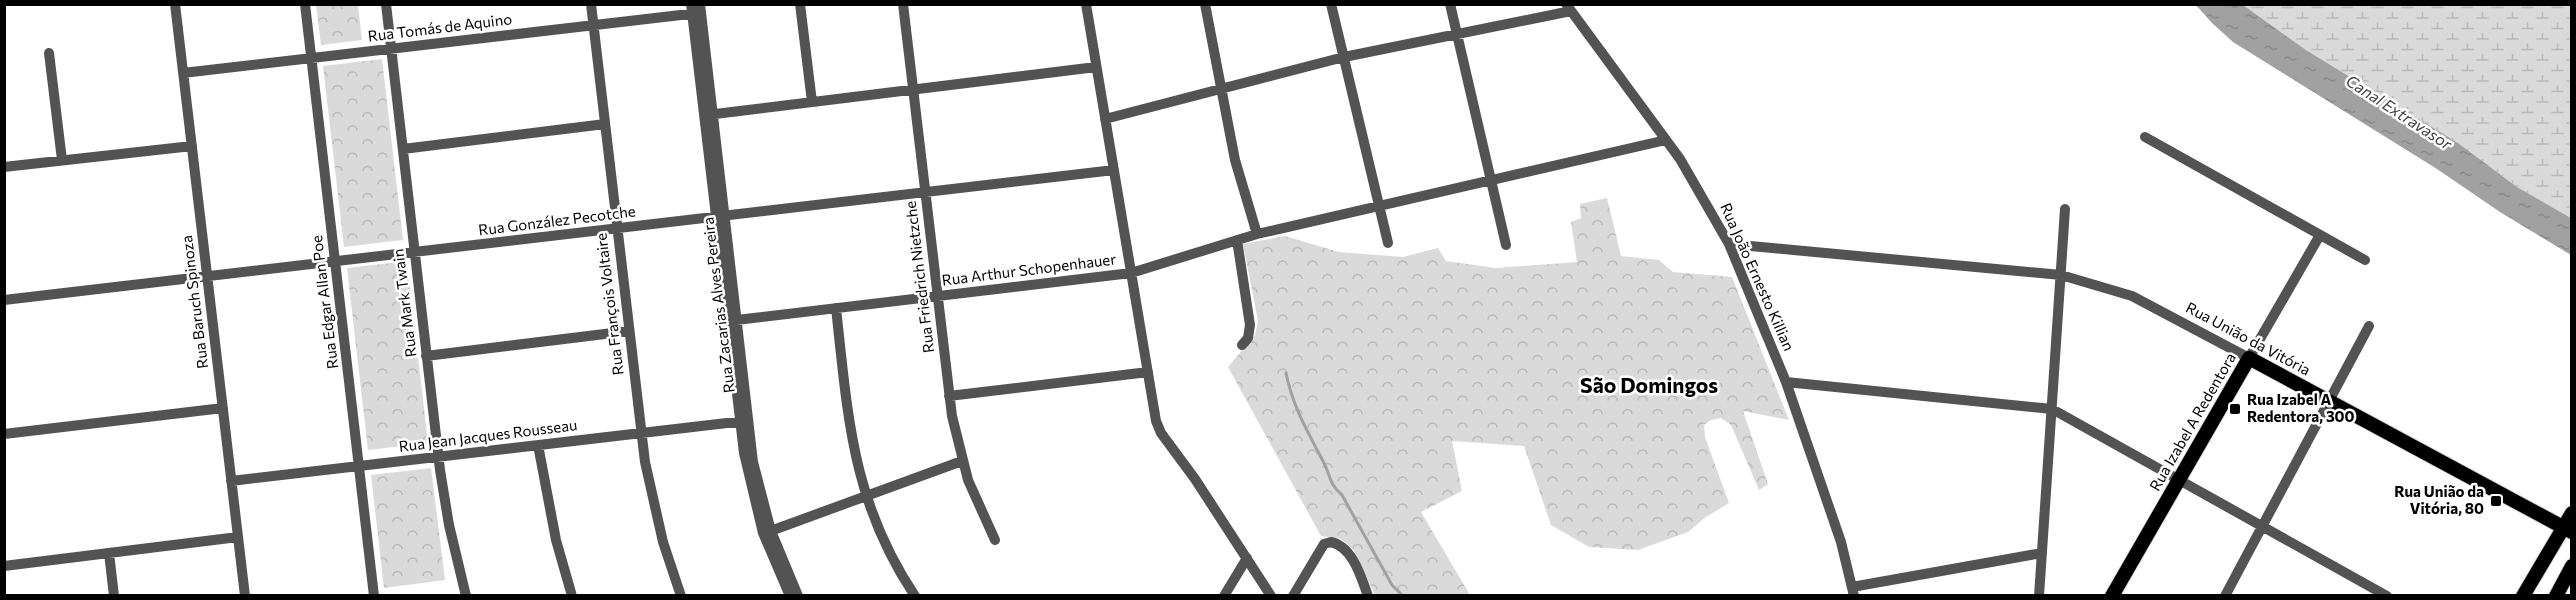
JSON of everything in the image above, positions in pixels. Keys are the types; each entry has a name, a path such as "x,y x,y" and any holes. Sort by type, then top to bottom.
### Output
{"main road":[{"name":"Rua União da Vitória","path":"2249,358 2567,529"},
{"name":"Rua Izabel A Redentora","path":"2112,596 2249,358"},
{"path":"2523,596 2567,529 2571,513"},
{"path":"2556,596 2571,566"}],"street":[{"name":"Rua Baruch Spinoza","path":"175,4 245,596"},
{"name":"Rua Edgar Allan Poe","path":"305,4 374,596"},
{"name":"Rua Mark Twain","path":"386,4 438,457 449,525 466,596"},
{"name":"Rua François Voltaire","path":"591,4 640,433 655,510 681,596"},
{"path":"800,4 812,102"},
{"name":"Rua Friedrich Nietzche","path":"903,4 949,396 962,461 995,540"},
{"path":"1086,4 1156,421 1161,433 1184,462 1271,596"},
{"path":"1205,4 1237,168 1257,234"},
{"path":"1331,4 1388,243"},
{"path":"1450,4 1506,245"},
{"path":"1105,119 1344,57 1568,8"},
{"name":"Rua João Ernesto Killian","path":"1568,8 1666,140 1701,192 1729,244 1786,382 1841,542 1853,591"},
{"name":"Rua Tomás de Aquino","path":"183,73 593,25 696,9"},
{"name":"Rua Zacarias Alves Pereira","path":"696,9 743,421 767,532 790,596"},
{"path":"49,52 62,160"},
{"path":"708,115 1096,68"},
{"path":"403,149 604,124"},
{"path":"2145,137 2365,260"},
{"name":"Rua Arthur Schopenhauer","path":"732,321 1131,273 1257,234 1666,140"},
{"path":"4,166 192,146"},
{"name":"Rua González Pecotche","path":"4,300 1114,170"},
{"path":"2039,596 2065,208"},
{"name":"Rua Izabel A Redentora","path":"2249,358 2320,235"},
{"path":"1237,240 1250,325 1248,338 1242,345"},
{"name":"Rua União da Vitória","path":"1729,244 2061,275 2132,296 2249,358"},
{"path":"836,308 851,440 866,496 889,553 915,596"},
{"path":"2225,596 2369,326"},
{"path":"426,356 629,331"},
{"path":"949,396 1148,372"},
{"path":"1786,382 2052,409 2387,596"},
{"path":"4,434 223,408"},
{"name":"Rua Jean Jacques Rousseau","path":"231,481 743,421"},
{"path":"538,445 556,540 573,596"},
{"path":"767,532 962,461"},
{"name":"Rua Zacarias Alves Pereira","path":"767,532 798,596"},
{"path":"4,566 238,537"},
{"path":"1293,596 1324,544 1331,542 1344,548 1358,569 1368,596"},
{"path":"109,553 114,596"},
{"path":"1853,591 2042,553"},
{"path":"1224,596 1247,558"}],"green space":[{"path":"316,5 358,5 362,40 321,45"},
{"path":"2243,5 2571,5 2571,218 2517,187 2458,143 2306,50"},
{"path":"382,59 403,240 344,247 323,66"},
{"path":"1607,198 1621,256 1659,260 1673,272 1732,277 1789,420 1743,411 1768,484 1759,490 1731,425 1721,418 1711,420 1704,425 1705,437 1729,503 1706,517 1688,532 1638,550 1589,547 1551,525 1524,446 1452,441 1462,491 1421,512 1470,595 1375,595 1353,549 1341,539 1321,536 1228,367 1255,335 1258,321 1243,244 1285,236 1339,252 1403,257 1438,248 1446,261 1496,268 1577,262 1571,222 1581,218 1580,204"},
{"path":"407,261 428,443 368,450 347,268"},
{"path":"431,468 445,580 384,588 371,475"}],"water":[{"name":"Canal Extravasor","path":"2196,5 2243,5 2306,50 2458,143 2517,187 2571,218 2571,255 2233,42"}],"waterway":[{"path":"1286,373 1297,409 1332,484 1342,495 1392,585 1403,596"}],"place":[{"name":"Rua Izabel A Redentora, 300","path":"2235,409"},
{"name":"Rua União da Vitória, 80","path":"2496,501"}],"district":[{"name":"São Domingos","path":"1649,386"}]}
